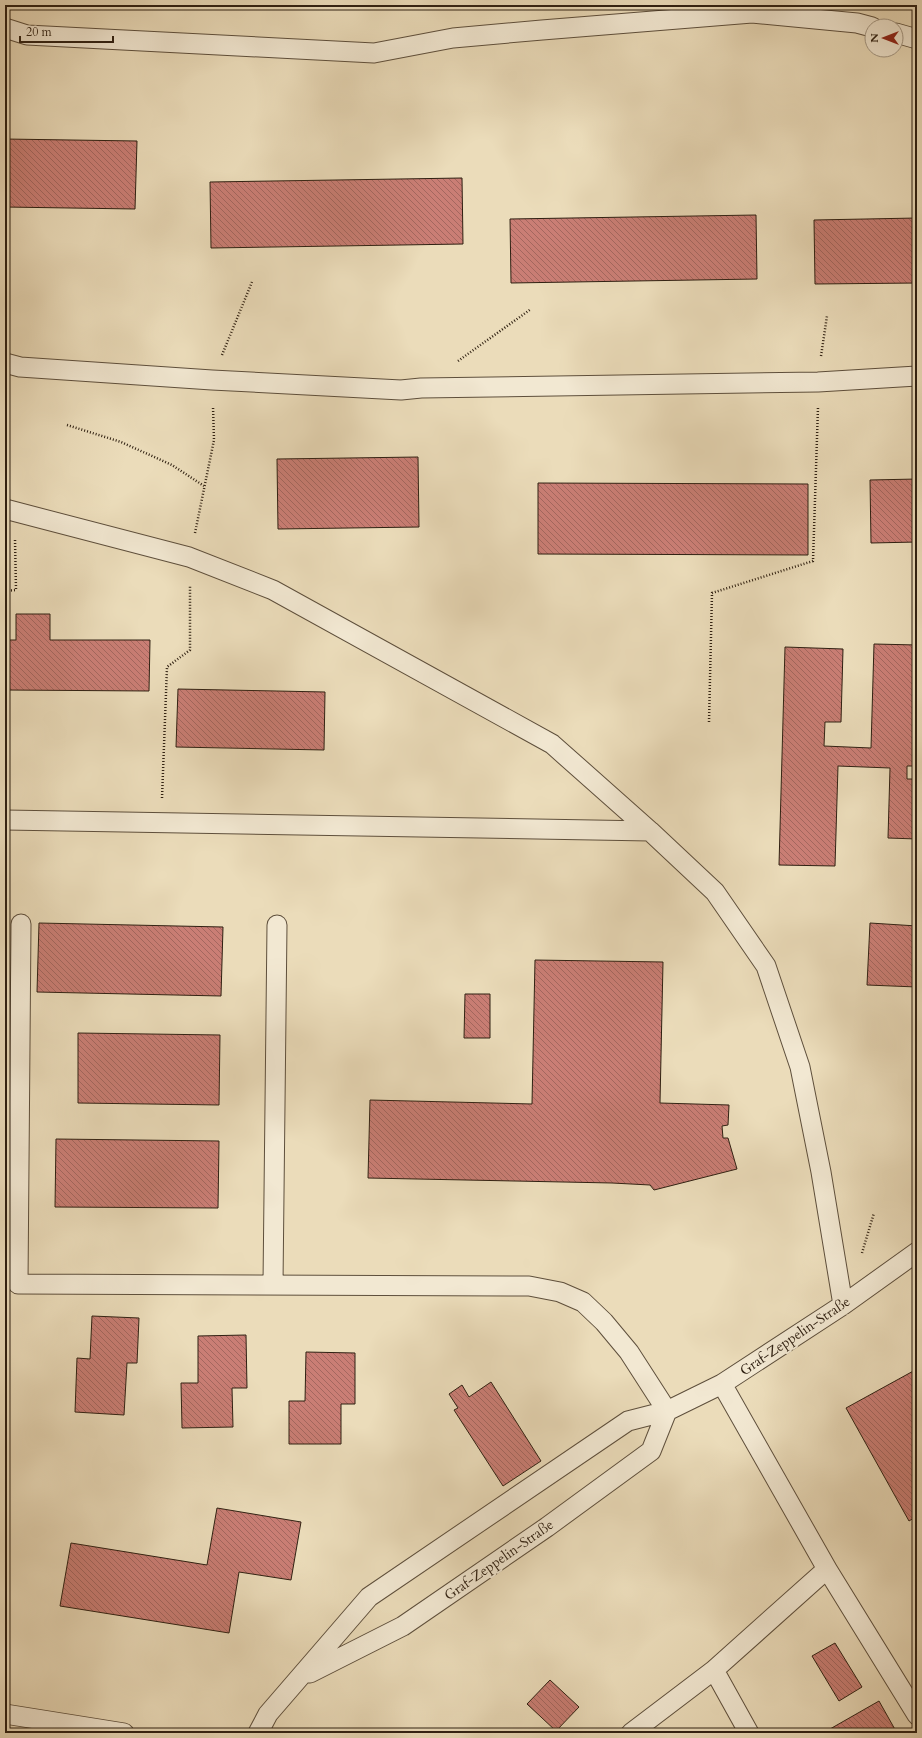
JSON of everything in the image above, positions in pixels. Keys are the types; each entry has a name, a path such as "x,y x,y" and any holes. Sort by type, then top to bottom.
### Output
{"lane":[{"path":"5,28 27,35 374,53 453,38 752,14 864,25"},
{"path":"904,35 917,39"},
{"path":"5,363 20,367 212,380 401,390 421,388 818,382 917,376"},
{"path":"10,510 189,557 273,590 552,744 715,892 766,966 800,1067 821,1172 843,1305"},
{"path":"5,820 650,832"},
{"path":"21,924 18,1284 529,1286 560,1292 583,1302 604,1322 629,1352 667,1411"},
{"path":"273,1284 277,925"},
{"name":"Graf-Zeppelin-Straße","path":"258,1733 268,1714 302,1677 369,1597 628,1421 667,1411 722,1384 843,1305 917,1252"},
{"path":"722,1384 827,1570 917,1714"},
{"name":"Graf-Zeppelin-Straße","path":"302,1677 403,1626 548,1527 651,1451 667,1411"},
{"path":"631,1733 714,1670 827,1570"},
{"path":"714,1670 749,1733"},
{"path":"5,1714 124,1733"}],"path":[{"path":"453,365 531,309"},
{"path":"709,722 712,594 813,561 818,431 818,382 826,316"},
{"path":"67,425 121,442 172,465 204,486"},
{"path":"5,590 16,590 10,510"},
{"path":"861,1257 874,1213"}],"building":[{"path":"5,139 137,141 135,209 5,207"},
{"path":"462,178 463,244 211,248 210,182"},
{"path":"756,215 757,279 511,283 510,219"},
{"path":"917,218 917,283 815,284 814,220"},
{"path":"418,457 419,527 278,529 277,459"},
{"path":"917,479 917,542 871,543 870,480"},
{"path":"538,483 808,484 808,555 538,554"},
{"path":"16,614 50,614 50,640 150,640 149,691 5,690 5,640 16,640"},
{"path":"874,644 917,645 917,766 907,766 907,779 917,779 917,839 888,838 890,768 838,766 835,866 779,865 785,647 843,649 841,722 825,722 824,746 871,748"},
{"path":"178,689 325,692 324,750 176,747"},
{"path":"39,923 223,927 221,996 37,992"},
{"path":"870,923 917,926 917,987 867,985"},
{"path":"535,960 663,962 660,1103 729,1105 728,1125 722,1126 723,1138 728,1138 737,1169 654,1190 650,1185 612,1183 368,1178 370,1100 532,1104"},
{"path":"465,994 490,994 490,1038 464,1038"},
{"path":"78,1033 220,1035 219,1105 78,1103"},
{"path":"56,1139 219,1141 218,1208 55,1207"},
{"path":"92,1316 139,1318 137,1363 127,1363 124,1415 75,1412 77,1358 90,1359"},
{"path":"246,1335 247,1388 232,1388 233,1427 182,1428 181,1383 198,1383 198,1336"},
{"path":"306,1352 355,1353 355,1404 341,1404 341,1444 289,1444 289,1401 305,1401"},
{"path":"917,1369 917,1516 909,1521 846,1408"},
{"path":"491,1382 541,1461 503,1486 454,1410 458,1408 449,1394 462,1385 469,1397"},
{"path":"217,1508 301,1522 291,1580 239,1572 229,1633 60,1606 71,1543 207,1565"},
{"path":"835,1643 862,1687 839,1701 812,1656"},
{"path":"550,1680 579,1707 556,1731 527,1704"},
{"path":"879,1701 897,1733 823,1733"}]}
